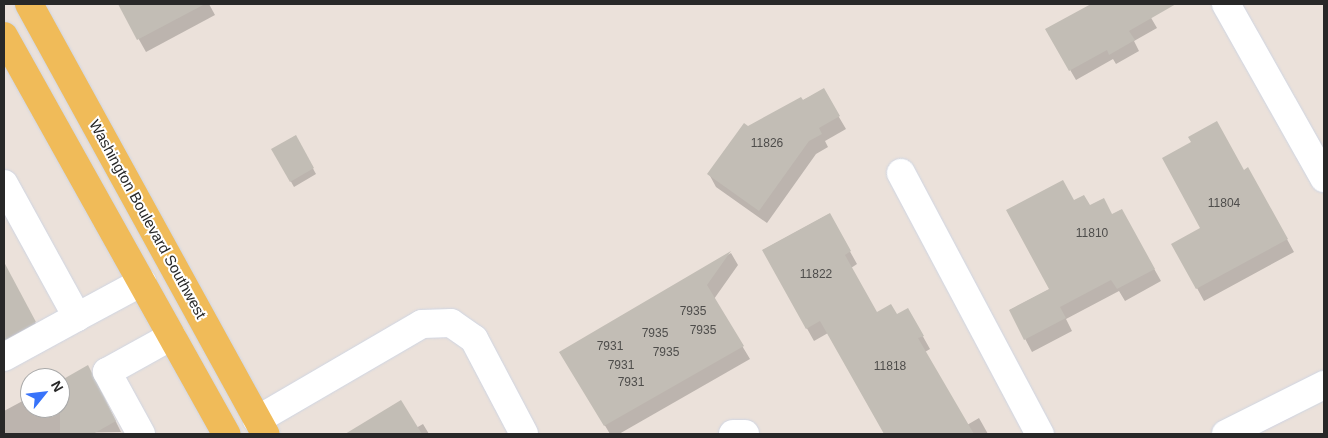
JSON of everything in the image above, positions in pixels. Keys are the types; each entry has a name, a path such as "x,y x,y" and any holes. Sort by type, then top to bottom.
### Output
{"main road":[{"name":"Washington Boulevard Southwest","path":"29,4 261,427"},
{"path":"4,36 226,434"}],"street":[{"path":"1226,4 1324,178"},
{"path":"901,173 1040,434"},
{"path":"4,184 77,317"},
{"path":"4,357 142,282"},
{"path":"261,427 422,324 451,323 474,339 524,434"},
{"path":"141,434 107,372 172,336"},
{"path":"1226,434 1324,385"},
{"path":"733,434 745,434"}],"building":[{"path":"118,4 205,4 137,40"},
{"path":"1091,4 1176,4 1129,31 1135,40 1109,55 1107,50 1069,71 1045,29"},
{"path":"824,88 840,116 819,128 822,134 809,141 759,211 707,174 744,123 748,126 801,97 803,100"},
{"path":"1217,121 1244,170 1248,167 1288,239 1196,289 1171,244 1200,228 1162,158 1191,142 1188,137"},
{"path":"296,135 314,168 290,182 271,149"},
{"path":"1063,180 1074,200 1084,195 1090,205 1104,198 1112,214 1122,209 1155,269 1117,289 1111,280 1060,307 1066,318 1024,340 1009,310 1049,289 1006,210"},
{"path":"830,213 851,251 845,255 877,312 891,304 897,314 908,308 924,336 918,338 974,434 884,434 820,321 806,329 762,250"},
{"path":"731,251 707,285 744,346 604,426 559,352"},
{"path":"4,262 36,322 4,339"},
{"path":"88,365 116,421 93,434 60,434 60,418 70,418 70,375"},
{"path":"401,400 422,434 345,434"}]}
